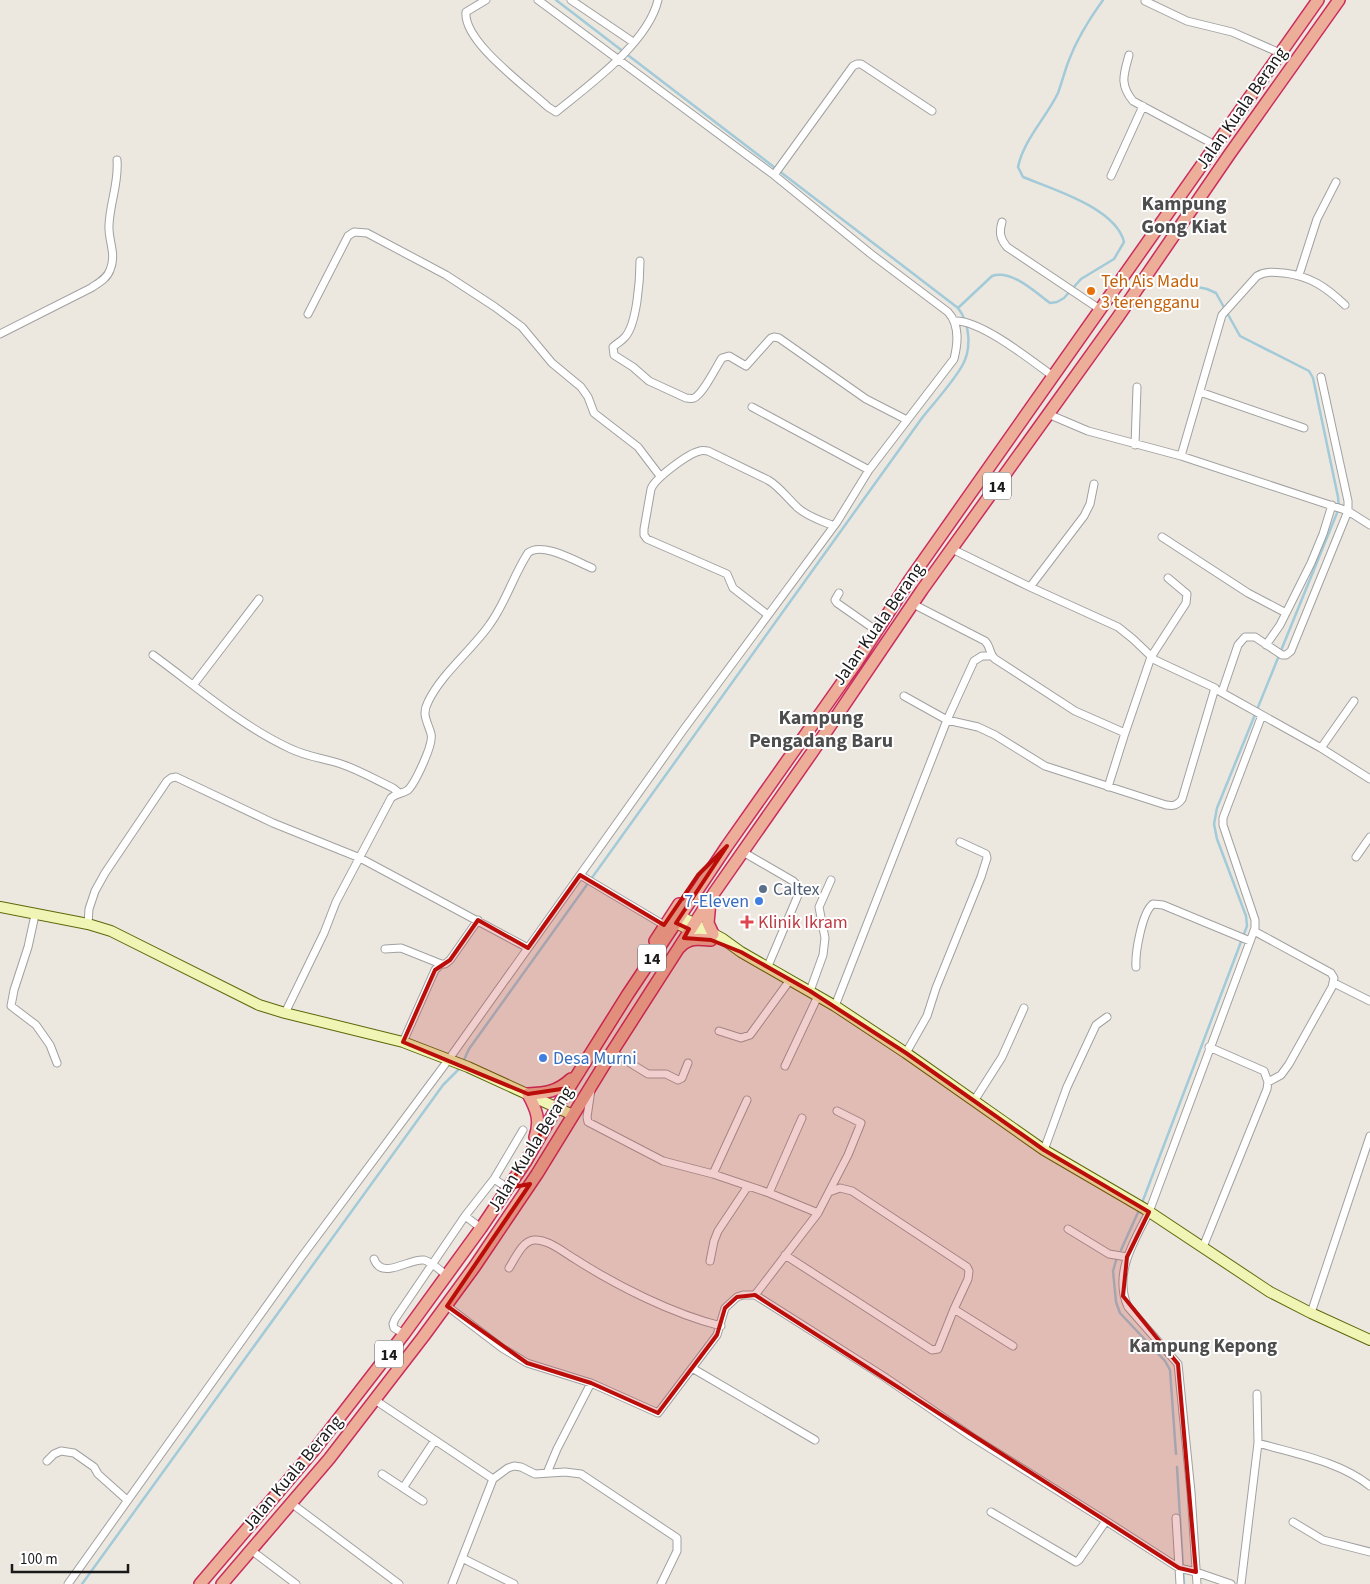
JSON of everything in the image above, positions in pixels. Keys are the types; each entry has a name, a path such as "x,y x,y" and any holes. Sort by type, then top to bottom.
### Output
{"highway":[{"name":"Jalan Kuala Berang","path":"200,1584 315,1449 404,1334 481,1228 526,1161 557,1107 628,994 637,970 727,846 915,574 1318,0"},
{"name":"Jalan Kuala Berang","path":"222,1584 375,1400 447,1306 537,1174 691,926 912,604 1339,0"},
{"path":"1280,53 1289,57 1303,51"},
{"name":"Jalan Kuala Berang","path":"673,921 698,875 727,846"},
{"path":"677,950 684,942 691,939 712,937 707,916 709,903 714,893"},
{"path":"526,1161 536,1134 539,1118 528,1094 544,1094 563,1087 590,1056"},
{"path":"508,1188 517,1184 526,1171 533,1171 537,1174"}],"main road":[{"path":"0,907 88,924 111,931 259,1005 403,1042 468,1067 573,1114"},
{"path":"673,921 691,926 768,966 835,1006 906,1052 1044,1150 1134,1202 1270,1292 1370,1340"}],"street":[{"path":"486,0 466,12 466,21 472,34 493,58 556,112 621,58 654,16 658,0"},
{"path":"538,0 621,58 775,173 871,254 948,312 957,321 974,324 1054,376"},
{"path":"572,0 631,45"},
{"path":"1145,1 1187,21 1232,32 1280,53"},
{"path":"1129,55 1123,79 1124,88 1133,101 1215,145"},
{"path":"775,173 852,66 857,64 860,64 932,112"},
{"path":"1111,176 1143,106"},
{"path":"0,334 91,288 109,274 113,258 108,227 117,182 117,160"},
{"path":"1299,275 1317,219 1336,182"},
{"path":"1002,222 1000,236 1007,247 1101,310"},
{"path":"308,314 348,236 354,232 367,233 446,275 522,327 552,363 581,387 588,397 594,413 638,447 660,476"},
{"path":"640,261 639,293 629,330 624,339 613,347 613,352 614,356 633,367 649,381 691,399 696,397 722,358 729,356 746,366 774,337 779,338 866,399 908,420"},
{"path":"1181,456 1222,315 1257,276 1264,273 1299,275 1328,290 1345,305"},
{"path":"68,1584 300,1259 451,1060 528,948 582,876 684,730 834,526 868,470 954,359 957,321"},
{"path":"904,696 947,720 978,727 995,735 1045,766 1166,805 1174,806 1179,804 1218,690 1238,645 1241,640 1252,636 1274,651 1286,655 1294,645 1346,510 1348,501 1321,376"},
{"path":"1135,445 1137,387"},
{"path":"1200,392 1304,428"},
{"path":"752,407 868,470"},
{"path":"1048,414 1088,431 1181,456 1333,505 1346,510 1370,525"},
{"path":"768,615 734,588 728,574 647,539 644,529 653,482 701,450 775,484 799,509 834,526"},
{"path":"1030,588 1084,516 1090,504 1094,484"},
{"path":"1266,644 1280,625 1311,563 1333,505"},
{"path":"1162,537 1248,594 1286,613"},
{"path":"285,1013 324,933 336,902 391,798 404,792 412,784 431,745 431,735 424,718 426,704 448,674 492,622 528,553 531,550 537,549 548,550 592,568"},
{"path":"952,549 1030,588 1118,627 1155,660 1218,690 1321,748 1370,780"},
{"path":"1108,787 1124,733 1151,657 1186,603 1187,598 1184,590 1168,578"},
{"path":"839,593 836,600 837,603 877,631"},
{"path":"194,684 259,599"},
{"path":"912,604 985,641 989,645 992,656"},
{"path":"153,655 246,723 282,745 316,759 342,764 393,788 399,793"},
{"path":"835,1006 947,720 974,661 982,656 992,656 1075,710 1124,733"},
{"path":"1321,748 1354,700"},
{"path":"1197,1584 1191,1492 1178,1364 1128,1307 1123,1296 1124,1270 1127,1257 1147,1211 1248,940 1254,931 1255,920 1223,818 1258,713"},
{"path":"88,924 91,902 105,873 166,781 176,777 273,823 360,858 528,948"},
{"path":"1356,857 1370,837"},
{"path":"906,1052 927,1016 976,892 986,860 986,854 960,842"},
{"path":"743,852 793,881 798,886 799,893 768,966"},
{"path":"582,876 673,921"},
{"path":"785,1066 814,994 825,938 819,907 830,880"},
{"path":"1136,966 1137,949 1146,912 1153,904 1163,905 1248,940"},
{"path":"35,915 11,1006 36,1025 50,1045 57,1063"},
{"path":"403,1042 435,970 441,964 445,964 450,960 478,920"},
{"path":"1254,931 1331,974 1334,978 1334,983 1289,1064 1281,1075 1268,1082"},
{"path":"385,949 401,948 441,964"},
{"path":"719,1030 741,1038 750,1034 790,980"},
{"path":"1334,983 1370,1002"},
{"path":"974,1101 1002,1056 1024,1008"},
{"path":"1044,1150 1067,1087 1096,1025 1107,1017"},
{"path":"1203,1247 1259,1112 1268,1082 1264,1071 1209,1047"},
{"path":"612,1052 648,1074 666,1074 678,1080 682,1078 688,1063"},
{"path":"592,1084 588,1122 663,1161 713,1174 818,1213"},
{"path":"713,1174 747,1100"},
{"path":"755,1295 818,1213 848,1155 861,1123 837,1111"},
{"path":"768,1193 802,1118"},
{"path":"404,1334 394,1328 395,1319 465,1216 494,1179 523,1130"},
{"path":"1311,1313 1370,1136"},
{"path":"494,1179 508,1188"},
{"path":"710,1261 718,1231 748,1186"},
{"path":"785,1255 932,1350 938,1349 968,1279 969,1271 967,1268 852,1191 840,1188 829,1192"},
{"path":"465,1216 481,1228"},
{"path":"1068,1229 1108,1254 1127,1257"},
{"path":"509,1268 525,1244 533,1240 551,1244 602,1276 691,1318 720,1326"},
{"path":"374,1259 380,1267 388,1269 417,1261 427,1261 447,1276"},
{"path":"447,1306 502,1348 527,1363 591,1383 658,1413 717,1335 726,1308 737,1297 755,1295 882,1376 972,1437 1180,1568 1231,1584"},
{"path":"954,1309 1013,1346"},
{"path":"692,1368 815,1440"},
{"path":"547,1473 557,1449 591,1383"},
{"path":"1241,1584 1258,1443 1257,1394"},
{"path":"375,1400 494,1480"},
{"path":"404,1488 435,1440"},
{"path":"1258,1443 1326,1463 1351,1473 1370,1486"},
{"path":"47,1461 54,1454 61,1451 74,1453 91,1465 98,1474 127,1500"},
{"path":"452,1584 494,1480 508,1468 514,1466 521,1467 535,1474 565,1472 580,1474 678,1538 677,1551 661,1584"},
{"path":"382,1474 423,1501"},
{"path":"291,1503 399,1584"},
{"path":"991,1512 1076,1562 1106,1520"},
{"path":"1176,1518 1180,1584"},
{"path":"1293,1522 1323,1540 1370,1552"},
{"path":"251,1550 296,1584"},
{"path":"462,1558 514,1584"}],"highlighted area":[{"path":"727,846 676,923 689,929 684,938 711,940 741,952 810,991 906,1053 1044,1150 1149,1212 1127,1257 1123,1296 1178,1364 1196,1572 1179,1568 755,1295 737,1297 725,1308 717,1335 658,1413 591,1383 527,1363 447,1306 530,1184 508,1188 568,1088 528,1094 403,1042 435,970 450,960 478,920 528,948 580,875 664,925 698,875"}],"waterway":[{"path":"463,1062 469,1049 922,418 954,379 965,359 968,344 967,328 958,308 556,0"},
{"path":"958,308 992,276 999,275 1015,279 1050,303 1057,302 1064,298 1081,279 1114,259 1124,242 1119,230 1109,219 1081,201 1023,177 1018,167 1025,147 1058,93 1076,44 1103,0"},
{"path":"1142,1203 1247,926 1246,916 1217,839 1214,824 1217,808 1339,508 1313,378 1309,371 1240,336 1216,293 1207,289 1173,282"},
{"path":"82,1584 443,1085 461,1067"},
{"path":"1121,1250 1140,1208"},
{"path":"1117,1257 1113,1271 1116,1302 1120,1313 1165,1361 1170,1370 1176,1454"},
{"path":"1177,1467 1184,1584"}],"place":[{"name":"Teh Ais Madu 3 terengganu","path":"1091,291"},
{"name":"Caltex","path":"763,889"},
{"name":"7-Eleven","path":"759,901"},
{"name":"Klinik Ikram","path":"747,922"},
{"name":"Desa Murni","path":"543,1058"}],"district":[{"name":"Kampung Gong Kiat","path":"1184,214"},
{"name":"Kampung Pengadang Baru","path":"821,728"},
{"name":"Kampung Kepong","path":"1203,1345"}]}
